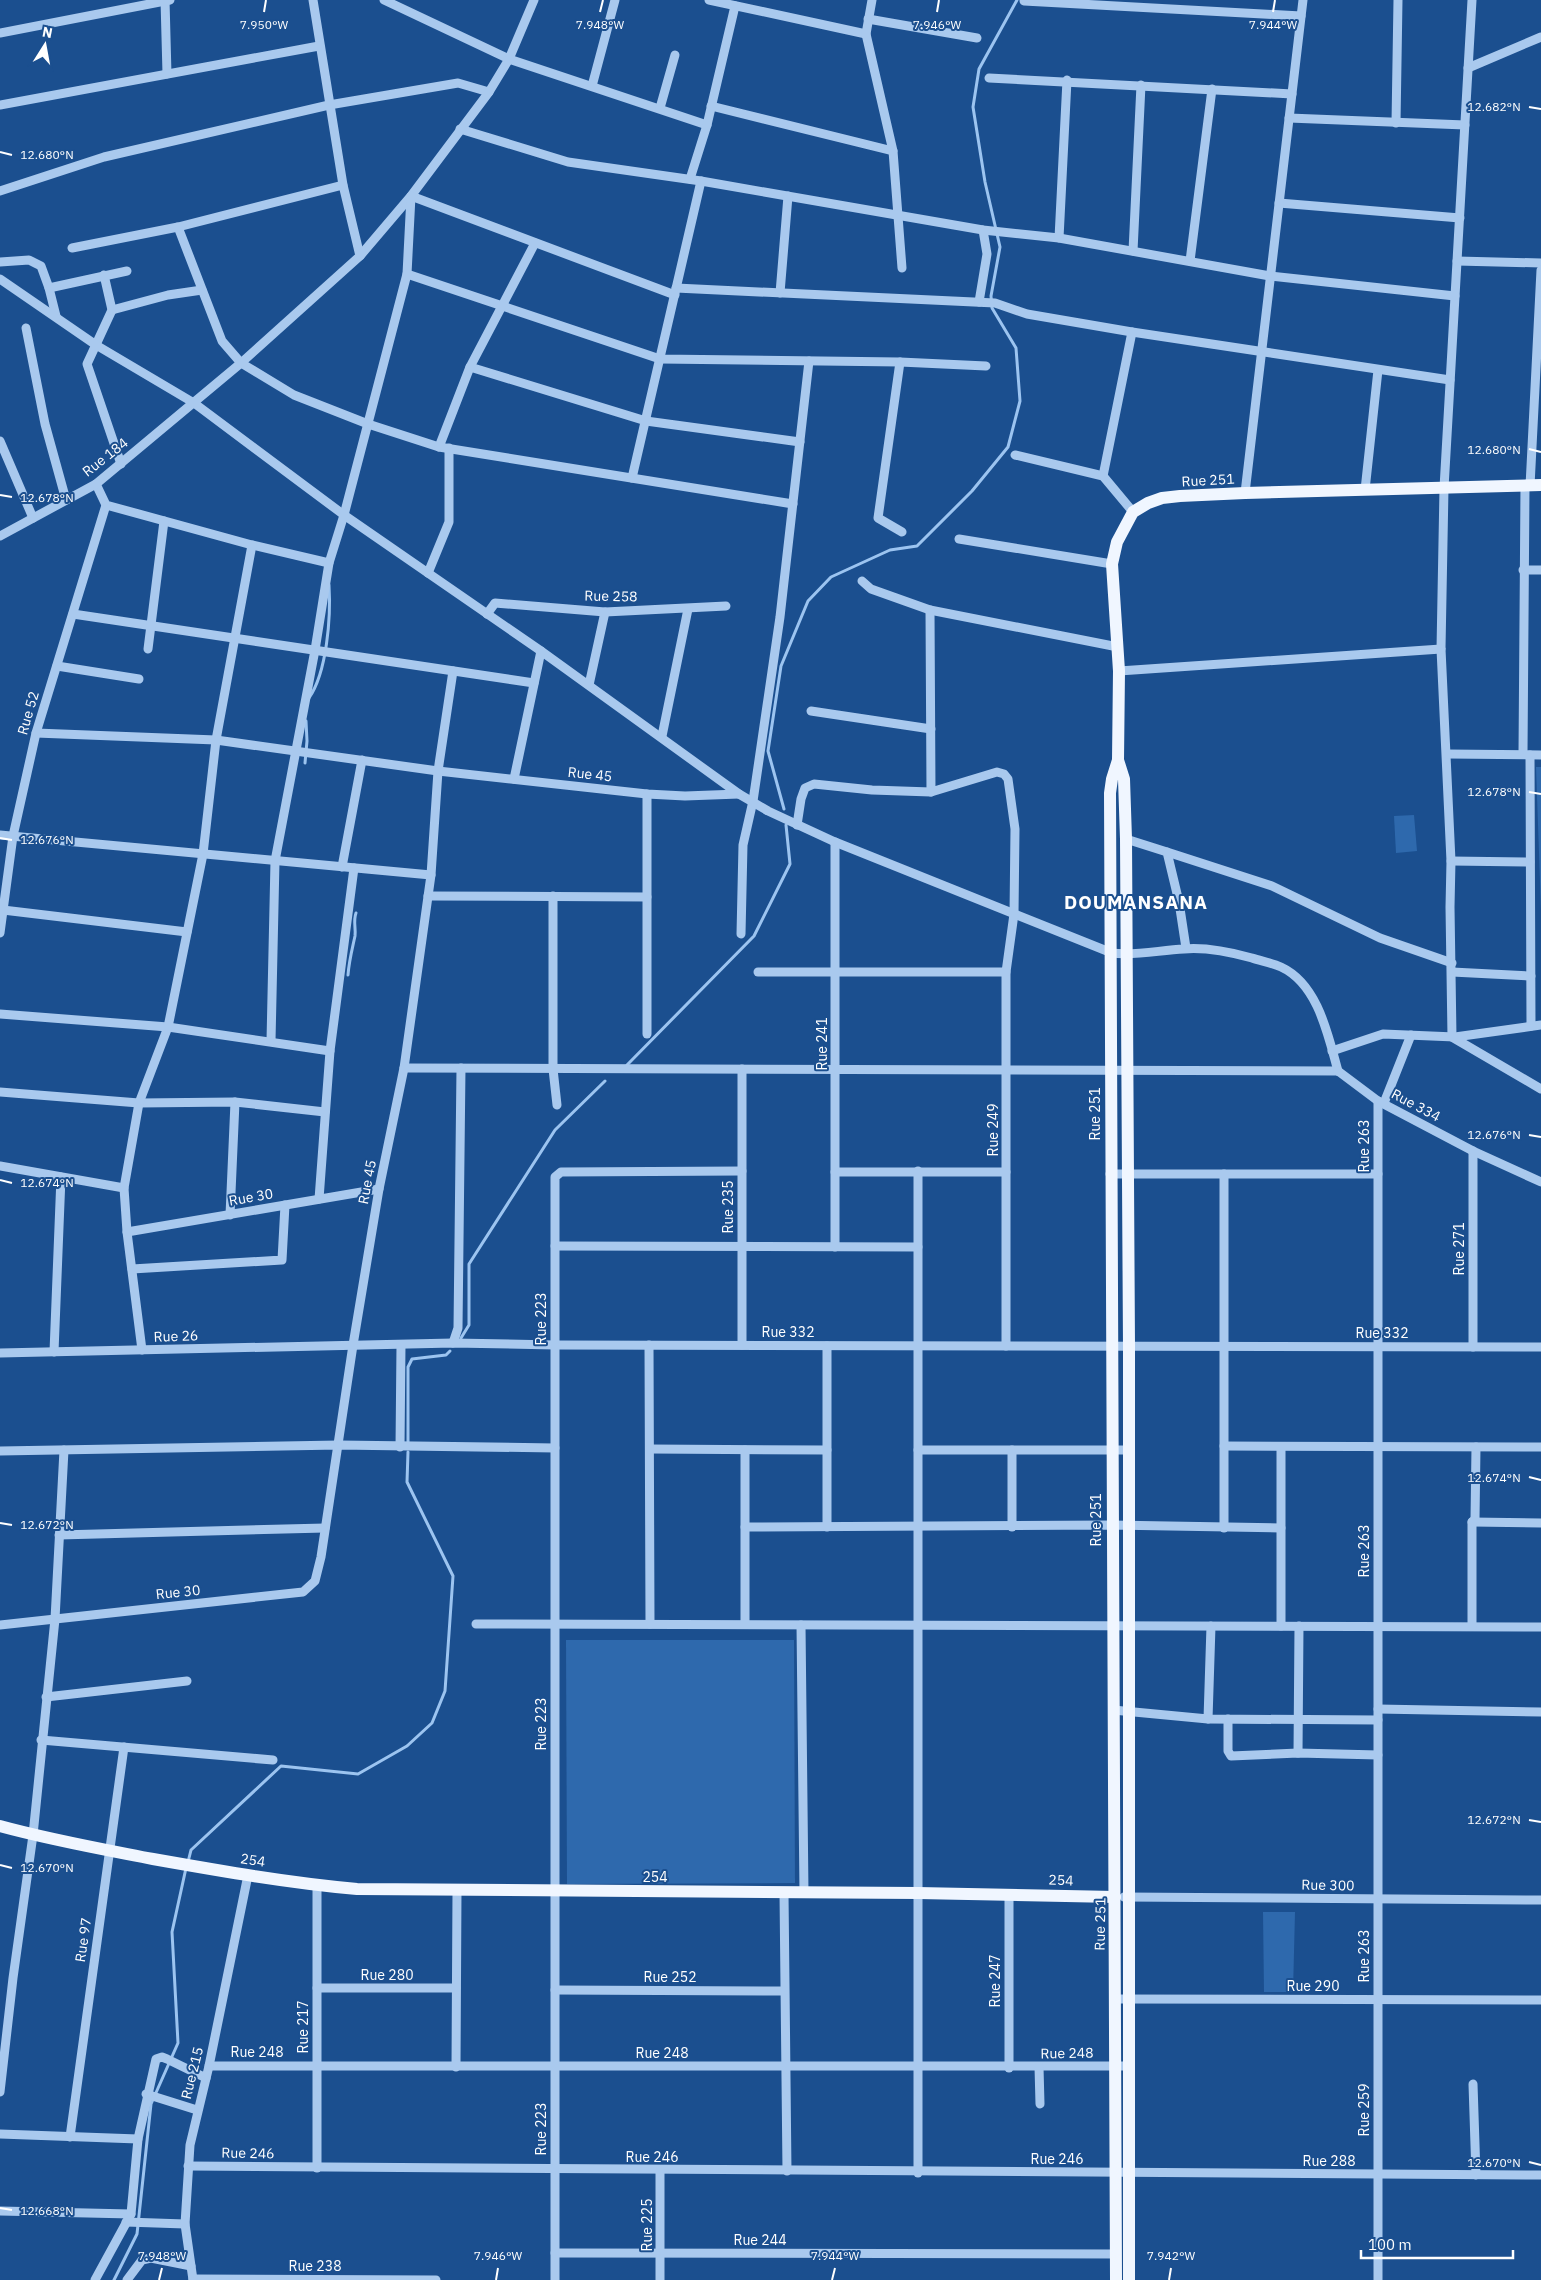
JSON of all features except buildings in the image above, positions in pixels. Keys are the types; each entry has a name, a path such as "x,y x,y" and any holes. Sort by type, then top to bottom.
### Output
{"main road":[{"name":"Rue 251","path":"1129,2280 1129,1999 1122,1897 1114,1710 1111,1525 1110,1070 1112,953 1110,793 1118,760 1119,671 1112,564 1117,542 1134,512 1148,503 1162,498 1245,492 1532,486"},
{"name":"Rue 251","path":"1116,2280 1117,2173 1114,1999 1122,1897 1129,1711 1130,1624 1126,839 1124,778 1118,760"},
{"name":"254","path":"0,1826 109,1851 196,1867 357,1889 918,1893 1122,1897"}],"street":[{"path":"0,33 167,0 167,74"},
{"path":"313,0 319,46 344,185 360,256"},
{"path":"384,0 509,59 707,125"},
{"name":"Rue 184","path":"0,536 96,484 241,363 360,256 412,196 489,92 509,59 534,0"},
{"path":"592,86 615,0"},
{"path":"709,0 866,34"},
{"path":"872,0 866,34 894,151 902,268"},
{"path":"1245,492 1303,0"},
{"path":"1396,122 1398,0"},
{"path":"1452,1037 1452,861 1448,754 1441,649 1444,488 1472,0"},
{"path":"1024,1 1301,16"},
{"path":"690,179 707,125 735,6"},
{"path":"868,19 977,38"},
{"path":"1468,68 1541,37"},
{"path":"0,105 319,46"},
{"path":"660,108 675,55"},
{"path":"989,78 1067,80 1292,94"},
{"path":"1059,238 1067,80"},
{"path":"0,191 104,157 330,105 458,84 489,92"},
{"path":"1133,251 1141,85"},
{"path":"1190,261 1212,89"},
{"path":"711,106 894,151"},
{"path":"1289,118 1465,125"},
{"path":"460,129 568,162 690,179 983,230 1059,238 1270,276 1455,296"},
{"path":"632,478 701,181"},
{"path":"72,248 178,227 344,185"},
{"path":"270,1041 275,861 315,650 329,563 344,515 406,274 412,196 535,243 676,292 780,293 987,303 1027,314 1132,332 1450,380"},
{"path":"780,293 788,196"},
{"path":"1279,203 1460,218"},
{"path":"178,227 222,342 241,363 294,395 368,424 439,447 793,504"},
{"path":"983,230 988,254 987,303"},
{"path":"439,447 470,367 535,243"},
{"path":"0,262 35,261 41,266 56,316"},
{"path":"1457,261 1541,263"},
{"path":"1332,1050 1383,1034 1452,1037 1536,1025 1531,976 1523,570 1538,403 1541,270"},
{"path":"49,288 127,271"},
{"path":"406,274 660,359 900,362 986,366"},
{"path":"104,275 112,310 87,364 120,464"},
{"path":"0,279 96,345 194,403 344,515 662,736 739,794 768,811 835,842 1112,953 1126,955 1186,948 1212,950 1236,954 1282,967 1302,982 1322,1016 1338,1070 404,1068"},
{"path":"112,310 168,295 202,290"},
{"path":"26,328 45,424 66,500"},
{"path":"1103,476 1132,332"},
{"path":"741,934 743,845 753,801 780,617 809,361"},
{"path":"900,362 878,518 902,532"},
{"path":"470,367 646,421 800,442"},
{"path":"1365,490 1378,370"},
{"path":"0,440 33,518"},
{"path":"428,573 449,522 449,448"},
{"path":"1015,455 1103,476 1134,512"},
{"path":"96,484 106,505 252,545 329,563"},
{"name":"Rue 52","path":"0,933 13,836 36,734 106,505"},
{"path":"148,649 164,521"},
{"path":"960,539 1112,564"},
{"path":"142,1350 127,1232 124,1188 139,1103 168,1027 203,854 216,740 252,545"},
{"path":"1523,570 1541,570"},
{"path":"862,581 871,589 930,610 1118,647"},
{"name":"Rue 258","path":"487,614 495,603 605,612 726,606"},
{"path":"662,736 688,609"},
{"path":"797,825 803,793 806,788 814,784 872,790 931,792 930,610"},
{"path":"589,685 605,612"},
{"path":"73,614 534,683"},
{"path":"1119,671 1441,649"},
{"path":"514,779 541,651"},
{"path":"57,666 139,679"},
{"name":"Rue 45","path":"303,1592 315,1581 326,1528 353,1345 379,1189 404,1068 431,875 438,771 453,671"},
{"path":"811,711 930,729"},
{"path":"36,734 216,740 438,771"},
{"path":"1448,754 1541,755"},
{"path":"342,867 362,760"},
{"name":"Rue 45","path":"438,771 647,794 685,796 739,794"},
{"name":"Rue 249","path":"931,792 998,772 1004,774 1008,779 1015,829 1014,914 1006,972 1006,1346"},
{"path":"647,794 647,1034"},
{"path":"0,835 431,875"},
{"path":"1126,839 1272,886 1380,938 1452,968 1531,976"},
{"name":"Rue 241","path":"835,842 836,1247"},
{"path":"1167,852 1180,902 1186,948"},
{"path":"1452,861 1530,862"},
{"path":"319,1199 330,1051 354,868"},
{"path":"428,896 647,896"},
{"path":"553,896 553,1069 557,1105"},
{"path":"3,910 187,932"},
{"path":"758,972 1006,972"},
{"path":"0,1014 168,1027 330,1051"},
{"path":"1381,1102 1411,1035"},
{"path":"1452,1037 1541,1089"},
{"path":"453,1342 458,1328 461,1068"},
{"name":"Rue 235","path":"742,1069 742,1346"},
{"name":"Rue 334","path":"1338,1070 1381,1102 1473,1151 1541,1182"},
{"path":"0,1092 139,1103 235,1102 325,1112"},
{"path":"230,1214 235,1102"},
{"name":"Rue 263","path":"1378,2000 1378,1174 1381,1102"},
{"name":"Rue 271","path":"1473,1151 1473,1347"},
{"path":"0,1166 124,1188"},
{"name":"Rue 223","path":"555,2280 555,1178 561,1172 742,1171"},
{"path":"918,1171 918,2173"},
{"path":"835,1172 1006,1172"},
{"path":"1110,1174 1378,1174"},
{"path":"1224,1174 1224,1528"},
{"path":"54,1352 61,1177"},
{"name":"Rue 30","path":"127,1232 379,1189"},
{"path":"132,1269 282,1260 285,1205"},
{"path":"555,1246 918,1247"},
{"name":"Rue 332","path":"353,1345 453,1342 555,1345 742,1346 1541,1347"},
{"name":"Rue 26","path":"0,1353 353,1345"},
{"path":"400,1447 401,1345"},
{"path":"650,1345 650,1624"},
{"path":"827,1346 827,1527"},
{"path":"0,1451 339,1445 555,1448"},
{"path":"1224,1446 1541,1447"},
{"path":"1281,1447 1281,1626"},
{"path":"1472,1626 1472,1522 1475,1518 1476,1447"},
{"path":"650,1449 827,1450"},
{"path":"0,2092 13,1978 33,1835 41,1740 55,1619 64,1450"},
{"path":"745,1450 745,1624"},
{"path":"918,1450 1129,1450"},
{"path":"1012,1450 1012,1527"},
{"path":"1472,1522 1541,1523"},
{"path":"745,1527 1111,1525 1281,1528"},
{"path":"59,1535 326,1528"},
{"name":"Rue 30","path":"0,1624 303,1592"},
{"path":"476,1624 1541,1626"},
{"path":"801,1625 804,1893"},
{"path":"1208,1719 1211,1626"},
{"path":"1298,1753 1299,1626"},
{"path":"46,1697 187,1681"},
{"path":"1378,1709 1541,1712"},
{"path":"1114,1710 1208,1719 1378,1720"},
{"path":"1228,1719 1228,1751 1231,1756 1298,1753 1378,1755"},
{"path":"41,1740 273,1760"},
{"name":"Rue 97","path":"70,2136 124,1747"},
{"name":"Rue 215","path":"193,2280 186,2224 188,2166 197,2110 209,2066 248,1875"},
{"name":"Rue 217","path":"317,1885 317,2168"},
{"path":"456,1891 456,2067"},
{"path":"784,1893 787,2171"},
{"name":"Rue 247","path":"1009,1894 1009,2068"},
{"name":"Rue 300","path":"1122,1897 1541,1900"},
{"name":"Rue 280","path":"317,1988 456,1988"},
{"name":"Rue 252","path":"555,1990 784,1991"},
{"name":"Rue 290","path":"1114,1999 1541,2000"},
{"name":"Rue 259","path":"1378,2000 1378,2280"},
{"path":"95,2280 128,2218 138,2139 152,2096 156,2059 162,2057 206,2078"},
{"name":"Rue 248","path":"209,2066 918,2068 1130,2066"},
{"path":"1039,2067 1040,2104"},
{"path":"1473,2084 1476,2175"},
{"path":"152,2096 197,2110"},
{"path":"0,2134 138,2139"},
{"name":"Rue 246","path":"188,2166 1117,2173"},
{"name":"Rue 225","path":"660,2171 660,2280"},
{"name":"Rue 288","path":"1117,2173 1541,2175"},
{"path":"0,2210 128,2218 136,2223 147,2224 186,2224"},
{"name":"Rue 244","path":"555,2253 1116,2254"},
{"path":"127,2280 142,2260 151,2258 191,2266"},
{"name":"Rue 238","path":"193,2280 436,2280"}],"shaded area":[{"path":"1536,767 1541,767 1541,910"},
{"path":"1414,815 1417,851 1396,853 1394,816"},
{"path":"566,1640 794,1640 795,1883 567,1884"},
{"path":"1263,1912 1295,1912 1293,1992 1264,1992"}],"waterway":[{"path":"784,809 768,751 781,666 808,601 831,577 890,550 917,546 972,491 1008,447 1020,401 1016,348 992,308 991,296 1000,247 985,182 973,107 979,69 1017,0"},
{"path":"309,698 315,687 324,659 328,628 329,585"},
{"path":"305,763 306,721"},
{"path":"627,1065 754,936 790,864 786,825"},
{"path":"348,975 355,936 356,913"},
{"path":"461,1338 469,1325 469,1264 555,1130 605,1081"},
{"path":"408,1442 408,1367 412,1359 446,1355 450,1351"},
{"path":"188,1862 191,1850 281,1766 358,1774 407,1746 432,1723 445,1691 453,1576 407,1482 408,1452"},
{"path":"114,2280 137,2234 151,2104 178,2043 172,1932 186,1868"}],"district":[{"name":"DOUMANSANA","path":"1136,902"}]}
